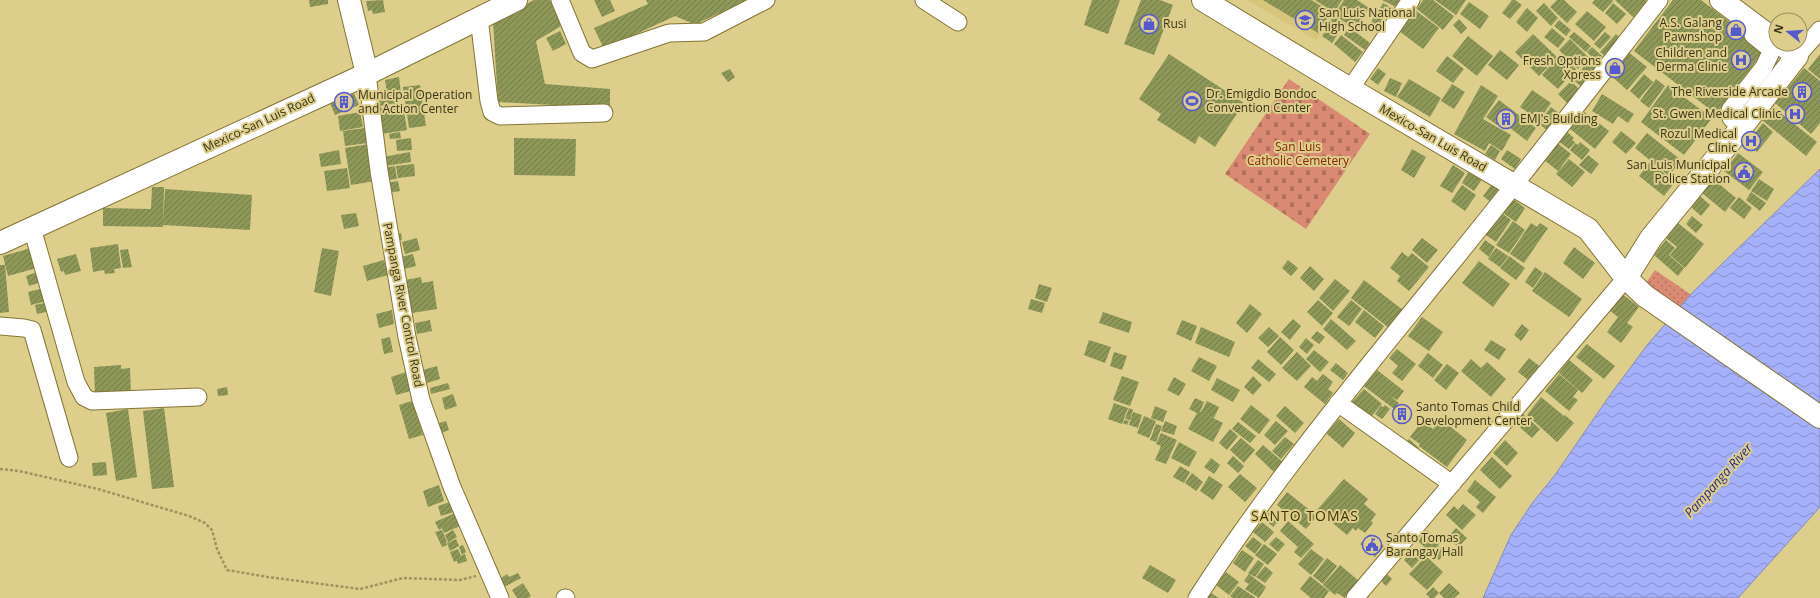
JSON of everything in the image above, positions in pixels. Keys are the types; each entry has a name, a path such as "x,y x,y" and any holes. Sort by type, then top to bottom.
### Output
{"main road":[{"name":"Pampanga River Control Road","path":"349,0 367,74"},
{"name":"Mexico-San Luis Road","path":"0,243 367,74 516,0"},
{"name":"Mexico-San Luis Road","path":"1203,0 1350,89 1588,229 1626,278 1645,296 1820,417"},
{"path":"1721,4 1768,37"},
{"path":"1626,278 1651,238 1741,128 1772,52"}],"street":[{"path":"560,0 582,53 592,59 669,33 704,32 766,0"},
{"path":"924,0 958,22"},
{"path":"1350,89 1411,0"},
{"path":"1197,598 1248,523 1338,403 1514,185 1659,0"},
{"path":"479,18 489,101 492,112 500,116 604,113"},
{"path":"1808,34 1820,30"},
{"path":"1741,128 1731,118 1730,110 1771,56 1771,52"},
{"name":"Pampanga River Control Road","path":"367,74 378,171 407,338 420,400 452,487 500,598"},
{"path":"32,228 76,382 84,397 92,401 198,397"},
{"path":"1355,598 1626,278"},
{"path":"0,326 32,330 69,458"},
{"path":"1338,403 1452,484"}],"path":[{"path":"0,469 19,471 98,489 189,516 205,523 212,530 216,549 227,570 360,589 403,578 460,580 490,573"}],"shaded area":[{"name":"San Luis National High School","path":"1247,0 1343,0 1316,40"}],"green space":[{"name":"San Luis Catholic Cemetery","path":"1289,79 1370,134 1306,229 1225,174"},
{"path":"1655,270 1778,354 1767,370 1644,286"}],"water":[{"name":"Pampanga River","path":"1820,169 1820,507 1738,598 1483,598 1511,535 1533,502 1555,475 1610,395 1648,344 1692,293"}],"building":[{"path":"309,0 328,0 328,4 310,7"},
{"path":"383,0 385,12 373,14 372,10 368,11 366,1"},
{"path":"534,0 550,0 561,26 536,41 545,84 610,89 610,108 498,102 493,22"},
{"path":"594,0 610,0 615,11 602,17"},
{"path":"646,0 748,0 700,22 703,28 675,16 604,49 594,28 648,4"},
{"path":"1092,0 1120,0 1108,34 1084,25"},
{"name":"Rusi","path":"1141,0 1160,0 1173,5 1154,55 1124,44"},
{"name":"San Luis National High School","path":"1263,0 1311,0 1331,12 1318,33"},
{"path":"1315,0 1342,0 1334,12"},
{"path":"1344,0 1357,0 1369,8 1356,29 1334,15"},
{"path":"1382,0 1399,0 1396,7"},
{"path":"1423,0 1433,0 1454,16 1443,30 1417,9"},
{"path":"1435,0 1466,0 1456,15"},
{"path":"1512,0 1515,0 1522,5 1510,19 1502,13"},
{"path":"1557,0 1564,0 1577,12 1567,23 1550,7"},
{"path":"1595,0 1613,1 1603,12 1592,3"},
{"path":"1615,0 1645,0 1648,2 1633,17"},
{"path":"1673,0 1701,0 1765,49 1716,114 1634,51"},
{"path":"1469,2 1489,16 1480,29 1460,14"},
{"path":"1383,3 1396,10 1390,21 1377,13"},
{"path":"1544,3 1558,18 1551,26 1536,11"},
{"path":"1613,3 1626,14 1617,24 1605,13"},
{"path":"1527,8 1538,18 1527,32 1516,22"},
{"path":"1415,10 1439,28 1423,49 1399,31"},
{"path":"1587,11 1606,27 1594,41 1575,24"},
{"path":"1375,15 1388,22 1381,33 1369,26"},
{"path":"1334,16 1346,24 1340,33 1328,24"},
{"path":"1459,19 1467,28 1461,34 1453,25"},
{"path":"1559,20 1571,30 1566,36 1554,26"},
{"path":"1328,27 1338,34 1332,43 1322,36"},
{"path":"1349,27 1370,43 1365,50 1344,35"},
{"path":"1552,28 1565,39 1558,48 1544,37"},
{"path":"560,31 566,44 553,51 546,38"},
{"path":"1574,32 1591,46 1586,52 1569,37"},
{"path":"1605,32 1611,37 1600,49 1594,44"},
{"path":"1533,34 1557,57 1539,76 1515,52"},
{"path":"1616,34 1623,40 1608,58 1600,52"},
{"path":"1341,35 1363,52 1355,62 1334,44"},
{"path":"1468,36 1493,56 1477,76 1452,56"},
{"path":"1570,39 1589,58 1578,69 1559,50"},
{"path":"1592,47 1602,56 1597,62 1587,52"},
{"path":"1500,50 1519,65 1507,80 1488,65"},
{"path":"1627,51 1647,67 1627,90 1608,73"},
{"name":"Dr. Emigdio Bondoc Convention Center","path":"1169,54 1244,103 1215,147 1199,136 1195,144 1157,120 1161,114 1139,99"},
{"path":"1560,54 1576,69 1558,89 1542,75"},
{"path":"1820,54 1820,79 1808,69"},
{"path":"1447,56 1464,69 1453,83 1436,71"},
{"path":"1590,59 1600,68 1591,78 1581,70"},
{"path":"1378,68 1386,74 1378,85 1370,79"},
{"name":"The Riverside Arcade","path":"1804,68 1820,81 1820,123 1811,134 1775,103"},
{"path":"730,69 735,77 728,82 721,73"},
{"path":"1580,70 1591,79 1583,88 1572,79"},
{"path":"1644,74 1653,82 1639,99 1630,91"},
{"path":"399,77 401,94 395,95 397,103 379,106 377,94 387,93 385,80"},
{"path":"1390,78 1402,83 1396,97 1384,91"},
{"path":"1409,79 1441,98 1430,117 1397,97"},
{"path":"1656,79 1665,86 1649,108 1640,101"},
{"path":"1571,81 1581,91 1568,104 1558,94"},
{"path":"1452,84 1465,92 1454,109 1441,101"},
{"path":"420,85 426,126 409,128 403,87"},
{"path":"1481,85 1498,96 1483,119 1511,135 1502,151 1489,143 1485,151 1454,134"},
{"path":"1668,85 1712,118 1684,155 1641,122"},
{"name":"Municipal Operation and Action Center","path":"352,89 359,105 335,115 328,98"},
{"path":"1532,90 1551,103 1539,120 1520,107"},
{"path":"1602,94 1634,114 1628,123 1618,116 1613,124 1592,111"},
{"name":"EMJ's Building","path":"1499,100 1536,128 1527,141 1501,121 1497,125 1486,117"},
{"path":"403,105 407,130 382,134 377,109"},
{"path":"1551,107 1561,115 1548,131 1538,123"},
{"path":"1773,107 1817,142 1806,156 1762,120"},
{"path":"1583,111 1609,131 1595,149 1569,128"},
{"path":"360,112 363,127 340,131 338,116"},
{"path":"1763,123 1773,132 1757,152 1747,143"},
{"path":"365,128 368,143 345,146 343,131"},
{"path":"1566,131 1574,138 1572,140 1575,142 1569,149 1558,141"},
{"path":"1621,131 1636,143 1626,154 1612,142"},
{"path":"400,132 401,138 390,139 389,134"},
{"path":"1647,133 1681,160 1669,176 1635,148"},
{"path":"411,138 412,150 397,151 396,140"},
{"path":"514,138 576,139 575,176 514,175"},
{"path":"1556,142 1571,154 1558,171 1543,159"},
{"path":"1580,142 1590,150 1582,160 1570,150 1575,143 1578,145"},
{"path":"369,144 375,181 351,185 345,148"},
{"path":"1491,145 1500,151 1495,160 1485,154"},
{"path":"1412,149 1426,157 1414,178 1401,170"},
{"path":"339,150 341,164 321,167 319,154"},
{"path":"1507,150 1521,159 1515,169 1501,159"},
{"path":"410,152 411,162 385,166 383,157"},
{"name":"San Luis Municipal Police Station","path":"1738,153 1763,172 1749,190 1724,171"},
{"path":"1588,155 1599,164 1591,174 1579,165"},
{"path":"1569,159 1585,172 1572,187 1556,174"},
{"path":"1650,162 1675,182 1664,196 1639,176"},
{"path":"414,164 415,176 398,178 396,166"},
{"path":"1453,165 1465,173 1452,193 1440,186"},
{"path":"395,166 397,179 386,180 384,168"},
{"path":"347,168 350,188 327,191 324,171"},
{"path":"1469,171 1482,179 1474,191 1462,183"},
{"path":"1713,179 1736,198 1725,212 1702,193"},
{"path":"1759,179 1774,189 1767,201 1751,191"},
{"path":"398,181 400,191 388,193 386,183"},
{"path":"1492,184 1501,191 1492,203 1483,196"},
{"path":"1462,185 1476,195 1465,211 1451,201"},
{"path":"152,187 164,187 163,227 103,226 103,208 151,209"},
{"path":"165,189 252,195 250,230 163,225"},
{"path":"1751,192 1766,203 1760,211 1746,200"},
{"path":"1700,196 1710,205 1701,216 1691,207"},
{"path":"1739,197 1752,208 1744,219 1730,208"},
{"path":"1513,199 1525,208 1516,222 1503,213"},
{"path":"1499,211 1511,220 1496,242 1483,233"},
{"path":"356,213 359,226 344,229 341,215"},
{"path":"1692,216 1703,225 1696,233 1686,224"},
{"path":"1513,221 1525,230 1509,253 1496,245"},
{"path":"1531,223 1537,227 1540,223 1548,228 1524,263 1510,254"},
{"path":"1678,223 1704,244 1685,268 1670,255 1677,247 1666,238"},
{"path":"401,233 402,240 393,242 392,235"},
{"path":"417,238 420,250 405,254 402,242"},
{"path":"1422,238 1438,250 1427,263 1412,250"},
{"path":"1485,240 1495,247 1489,257 1479,249"},
{"path":"1666,240 1675,248 1669,255 1684,268 1678,276 1654,255"},
{"path":"118,244 121,268 114,269 115,273 105,274 104,270 93,272 90,248"},
{"path":"1574,247 1595,263 1583,279 1563,263"},
{"path":"31,248 37,268 8,276 3,256"},
{"path":"322,248 339,251 331,296 314,292"},
{"path":"1496,248 1508,256 1500,267 1488,259"},
{"path":"128,249 132,267 123,268 120,250"},
{"path":"1402,252 1408,257 1412,253 1429,267 1409,291 1397,281 1400,276 1390,268"},
{"path":"76,254 81,271 65,275 64,271 61,272 57,259"},
{"path":"413,254 416,266 400,270 397,258"},
{"path":"1509,256 1525,268 1516,280 1500,268"},
{"path":"384,260 388,275 367,281 363,266"},
{"path":"1288,260 1298,268 1291,276 1282,268"},
{"path":"1479,261 1510,284 1493,307 1462,283"},
{"path":"0,265 5,265 9,312 0,313"},
{"path":"1310,266 1324,279 1314,291 1300,278"},
{"path":"1535,267 1543,273 1533,288 1525,282"},
{"path":"37,272 41,282 29,286 26,276"},
{"path":"1545,272 1582,299 1569,317 1532,291"},
{"path":"421,277 422,283 433,281 437,309 406,314 400,281"},
{"path":"1335,279 1350,291 1333,311 1319,298"},
{"path":"1364,280 1403,310 1389,328 1351,298"},
{"path":"1039,284 1052,288 1047,302 1035,298"},
{"path":"44,288 47,301 31,305 28,292"},
{"path":"1621,293 1639,307 1627,323 1633,327 1621,343 1607,332 1618,317 1609,310"},
{"path":"1031,299 1045,303 1042,313 1028,309"},
{"path":"1318,300 1333,313 1322,326 1307,312"},
{"path":"1351,300 1362,309 1349,326 1337,317"},
{"path":"49,302 50,311 37,314 35,305"},
{"path":"1250,304 1262,314 1247,333 1236,323"},
{"path":"392,310 394,324 379,328 376,314"},
{"path":"1364,310 1384,326 1375,338 1355,322"},
{"path":"1103,312 1132,322 1129,333 1099,323"},
{"path":"1422,317 1443,332 1429,351 1408,336"},
{"path":"1293,319 1301,326 1290,340 1281,332"},
{"path":"1331,319 1356,341 1347,350 1323,329"},
{"path":"430,320 432,331 417,334 415,323"},
{"path":"1182,320 1197,326 1191,341 1176,334"},
{"path":"1522,324 1529,330 1521,341 1514,335"},
{"path":"1201,327 1235,342 1229,357 1195,343"},
{"path":"1269,327 1279,336 1268,347 1258,338"},
{"path":"1317,331 1325,337 1319,344 1311,338"},
{"path":"390,337 393,352 384,354 381,339"},
{"path":"1280,337 1294,350 1281,365 1267,352"},
{"path":"1306,338 1314,345 1307,354 1299,347"},
{"path":"1089,340 1111,347 1105,363 1084,355"},
{"path":"1491,340 1506,349 1499,360 1484,350"},
{"path":"1587,344 1615,366 1604,379 1576,357"},
{"path":"1397,349 1416,364 1402,381 1392,373 1398,366 1389,358"},
{"path":"1314,350 1329,362 1320,372 1306,359"},
{"path":"1114,352 1127,356 1122,370 1110,366"},
{"path":"1297,352 1311,366 1297,381 1282,368"},
{"path":"1428,353 1443,365 1433,378 1418,366"},
{"path":"1199,357 1217,366 1209,381 1191,371"},
{"path":"1529,358 1543,369 1532,383 1518,372"},
{"path":"1258,359 1276,374 1269,382 1251,368"},
{"path":"1471,359 1481,368 1487,362 1506,379 1491,397 1461,371"},
{"path":"1569,360 1593,380 1582,393 1559,373"},
{"path":"1336,363 1348,373 1343,380 1330,370"},
{"path":"1447,364 1459,373 1446,390 1434,380"},
{"path":"121,365 121,369 130,368 131,395 95,396 94,367"},
{"path":"437,366 440,379 427,383 423,370"},
{"path":"1377,370 1404,391 1397,400 1390,396 1399,403 1394,409 1364,386"},
{"path":"406,372 411,391 396,395 391,377"},
{"path":"1323,374 1333,382 1328,389 1333,393 1325,404 1304,387 1312,377 1317,381"},
{"path":"1559,374 1578,390 1573,397 1578,400 1569,411 1545,391"},
{"path":"1122,376 1139,382 1130,406 1113,400"},
{"path":"1253,376 1262,385 1253,395 1244,387"},
{"path":"1174,377 1186,384 1179,396 1167,390"},
{"path":"1217,378 1240,390 1233,402 1211,390"},
{"path":"448,383 450,389 431,394 430,388"},
{"path":"227,387 228,395 218,396 217,389"},
{"path":"1364,389 1382,404 1370,418 1352,402"},
{"path":"453,394 457,406 445,410 442,398"},
{"path":"1541,397 1564,416 1557,425 1565,415 1574,423 1557,442 1527,415"},
{"path":"1195,398 1204,402 1200,412 1207,401 1219,407 1214,418 1207,415 1223,423 1213,442 1188,429 1197,413 1189,409"},
{"path":"412,401 423,435 409,439 399,405"},
{"path":"1114,403 1128,408 1122,424 1108,419"},
{"path":"1251,405 1270,420 1259,434 1240,419"},
{"path":"1385,405 1390,409 1382,419 1375,414 1381,406 1383,407"},
{"path":"1155,406 1167,411 1163,422 1151,418"},
{"path":"1285,406 1304,423 1295,433 1276,416"},
{"name":"Santo Tomas Child Development Center","path":"1401,406 1410,413 1403,422 1394,415"},
{"path":"164,408 174,487 152,489 143,411"},
{"path":"1129,408 1133,410 1130,420 1125,419"},
{"path":"128,409 137,477 116,481 106,413"},
{"path":"1133,412 1142,415 1138,428 1129,425"},
{"path":"1523,414 1540,429 1532,438 1515,423"},
{"path":"1144,416 1156,421 1149,438 1137,433"},
{"path":"1339,419 1355,433 1343,448 1326,433"},
{"path":"1441,419 1467,440 1447,467 1419,446 1420,444 1410,437 1422,421 1433,429"},
{"path":"1124,420 1129,421 1127,425 1123,423"},
{"path":"446,421 449,430 436,435 433,425"},
{"path":"1165,421 1177,426 1174,435 1161,431"},
{"path":"1276,421 1288,431 1275,445 1264,435"},
{"path":"1238,422 1256,436 1250,443 1232,429"},
{"path":"1156,424 1162,426 1156,442 1150,440"},
{"path":"1230,429 1238,436 1227,450 1219,443"},
{"path":"1161,433 1177,440 1166,464 1155,460 1161,446 1156,444"},
{"path":"1285,437 1294,444 1281,459 1272,451"},
{"path":"1241,438 1255,450 1244,463 1230,450"},
{"path":"1409,439 1419,448 1417,451 1406,443"},
{"path":"1505,440 1518,453 1507,466 1493,453"},
{"path":"1179,442 1197,452 1189,467 1171,458"},
{"path":"1263,445 1285,464 1276,474 1255,454"},
{"path":"1233,456 1244,466 1238,473 1227,463"},
{"path":"1492,457 1512,476 1500,489 1480,470"},
{"path":"1211,458 1220,465 1214,474 1204,467"},
{"path":"106,462 107,475 93,476 92,463"},
{"path":"1180,466 1190,472 1184,483 1173,477"},
{"path":"1192,473 1203,482 1196,491 1185,483"},
{"path":"1240,474 1257,488 1245,502 1228,487"},
{"path":"1209,476 1223,485 1213,500 1200,491"},
{"path":"1344,479 1368,499 1364,504 1376,514 1371,521 1373,523 1365,533 1358,528 1356,531 1353,528 1347,535 1317,510"},
{"path":"1475,480 1496,497 1483,513 1476,507 1480,502 1467,491"},
{"path":"439,485 444,501 428,507 423,491"},
{"path":"1287,492 1317,516 1306,529 1277,505"},
{"path":"450,502 454,512 441,516 438,506"},
{"path":"1463,504 1476,515 1462,530 1446,515 1454,506 1458,510"},
{"path":"1270,511 1280,519 1273,527 1264,519"},
{"path":"455,513 460,526 444,533 442,528 439,530 435,522"},
{"path":"1288,521 1314,544 1301,558 1294,552 1298,547 1280,531"},
{"path":"1262,522 1274,532 1265,542 1253,532"},
{"path":"1456,528 1467,538 1458,547 1448,537"},
{"path":"442,530 447,545 442,547 435,532"},
{"path":"453,530 457,537 448,542 445,535"},
{"path":"1427,530 1441,542 1431,553 1418,541"},
{"name":"Santo Tomas Barangay Hall","path":"1370,534 1384,546 1375,557 1360,544"},
{"path":"1253,537 1262,544 1255,554 1245,546"},
{"path":"1276,537 1285,544 1278,552 1269,544"},
{"path":"456,539 459,546 450,551 447,543"},
{"path":"1264,544 1277,554 1268,565 1255,555"},
{"path":"463,545 466,552 462,555 459,547"},
{"path":"1438,546 1445,552 1439,560 1432,553"},
{"path":"458,549 461,556 465,554 467,561 458,564 457,561 454,562 450,552"},
{"path":"1311,549 1324,559 1311,575 1298,564"},
{"path":"1242,550 1254,558 1245,572 1233,563"},
{"path":"1412,550 1421,558 1412,568 1404,560"},
{"path":"1426,556 1443,572 1427,590 1409,574"},
{"path":"1327,558 1337,566 1323,584 1313,576"},
{"path":"1258,560 1264,564 1255,577 1248,573"},
{"path":"1150,565 1176,580 1168,593 1142,578"},
{"path":"1340,565 1359,581 1345,598 1337,593 1335,595 1323,585"},
{"path":"1265,566 1273,573 1265,583 1256,577"},
{"path":"1226,572 1239,582 1229,595 1216,585"},
{"path":"518,573 521,578 504,587 500,579 507,574 509,577"},
{"path":"1249,574 1266,587 1259,598 1245,589 1249,584 1244,581"},
{"path":"1387,574 1392,579 1386,586 1381,581"},
{"path":"1310,576 1329,591 1324,598 1311,598 1300,589"},
{"path":"523,583 531,596 528,598 517,598 512,590"},
{"path":"1449,583 1460,593 1454,598 1444,598 1439,593"},
{"path":"1238,586 1256,598 1233,598 1230,596"},
{"path":"1433,587 1439,593 1434,598 1430,598 1426,594"},
{"path":"1211,593 1219,598 1208,598"}],"place":[{"name":"San Luis National High School","path":"1305,20"},
{"name":"Rusi","path":"1149,24"},
{"name":"A.S. Galang Pawnshop","path":"1736,30"},
{"name":"Children and Derma Clinic","path":"1741,60"},
{"name":"Fresh Options Xpress","path":"1615,68"},
{"name":"The Riverside Arcade","path":"1802,92"},
{"name":"Dr. Emigdio Bondoc Convention Center","path":"1192,101"},
{"name":"Municipal Operation and Action Center","path":"344,102"},
{"name":"St. Gwen Medical Clinic","path":"1795,114"},
{"name":"EMJ's Building","path":"1506,119"},
{"name":"Rozul Medical Clinic","path":"1751,141"},
{"name":"San Luis Municipal Police Station","path":"1744,172"},
{"name":"Santo Tomas Child Development Center","path":"1402,414"},
{"name":"Santo Tomas Barangay Hall","path":"1372,545"}],"district":[{"name":"SANTO TOMAS","path":"1305,516"}]}
